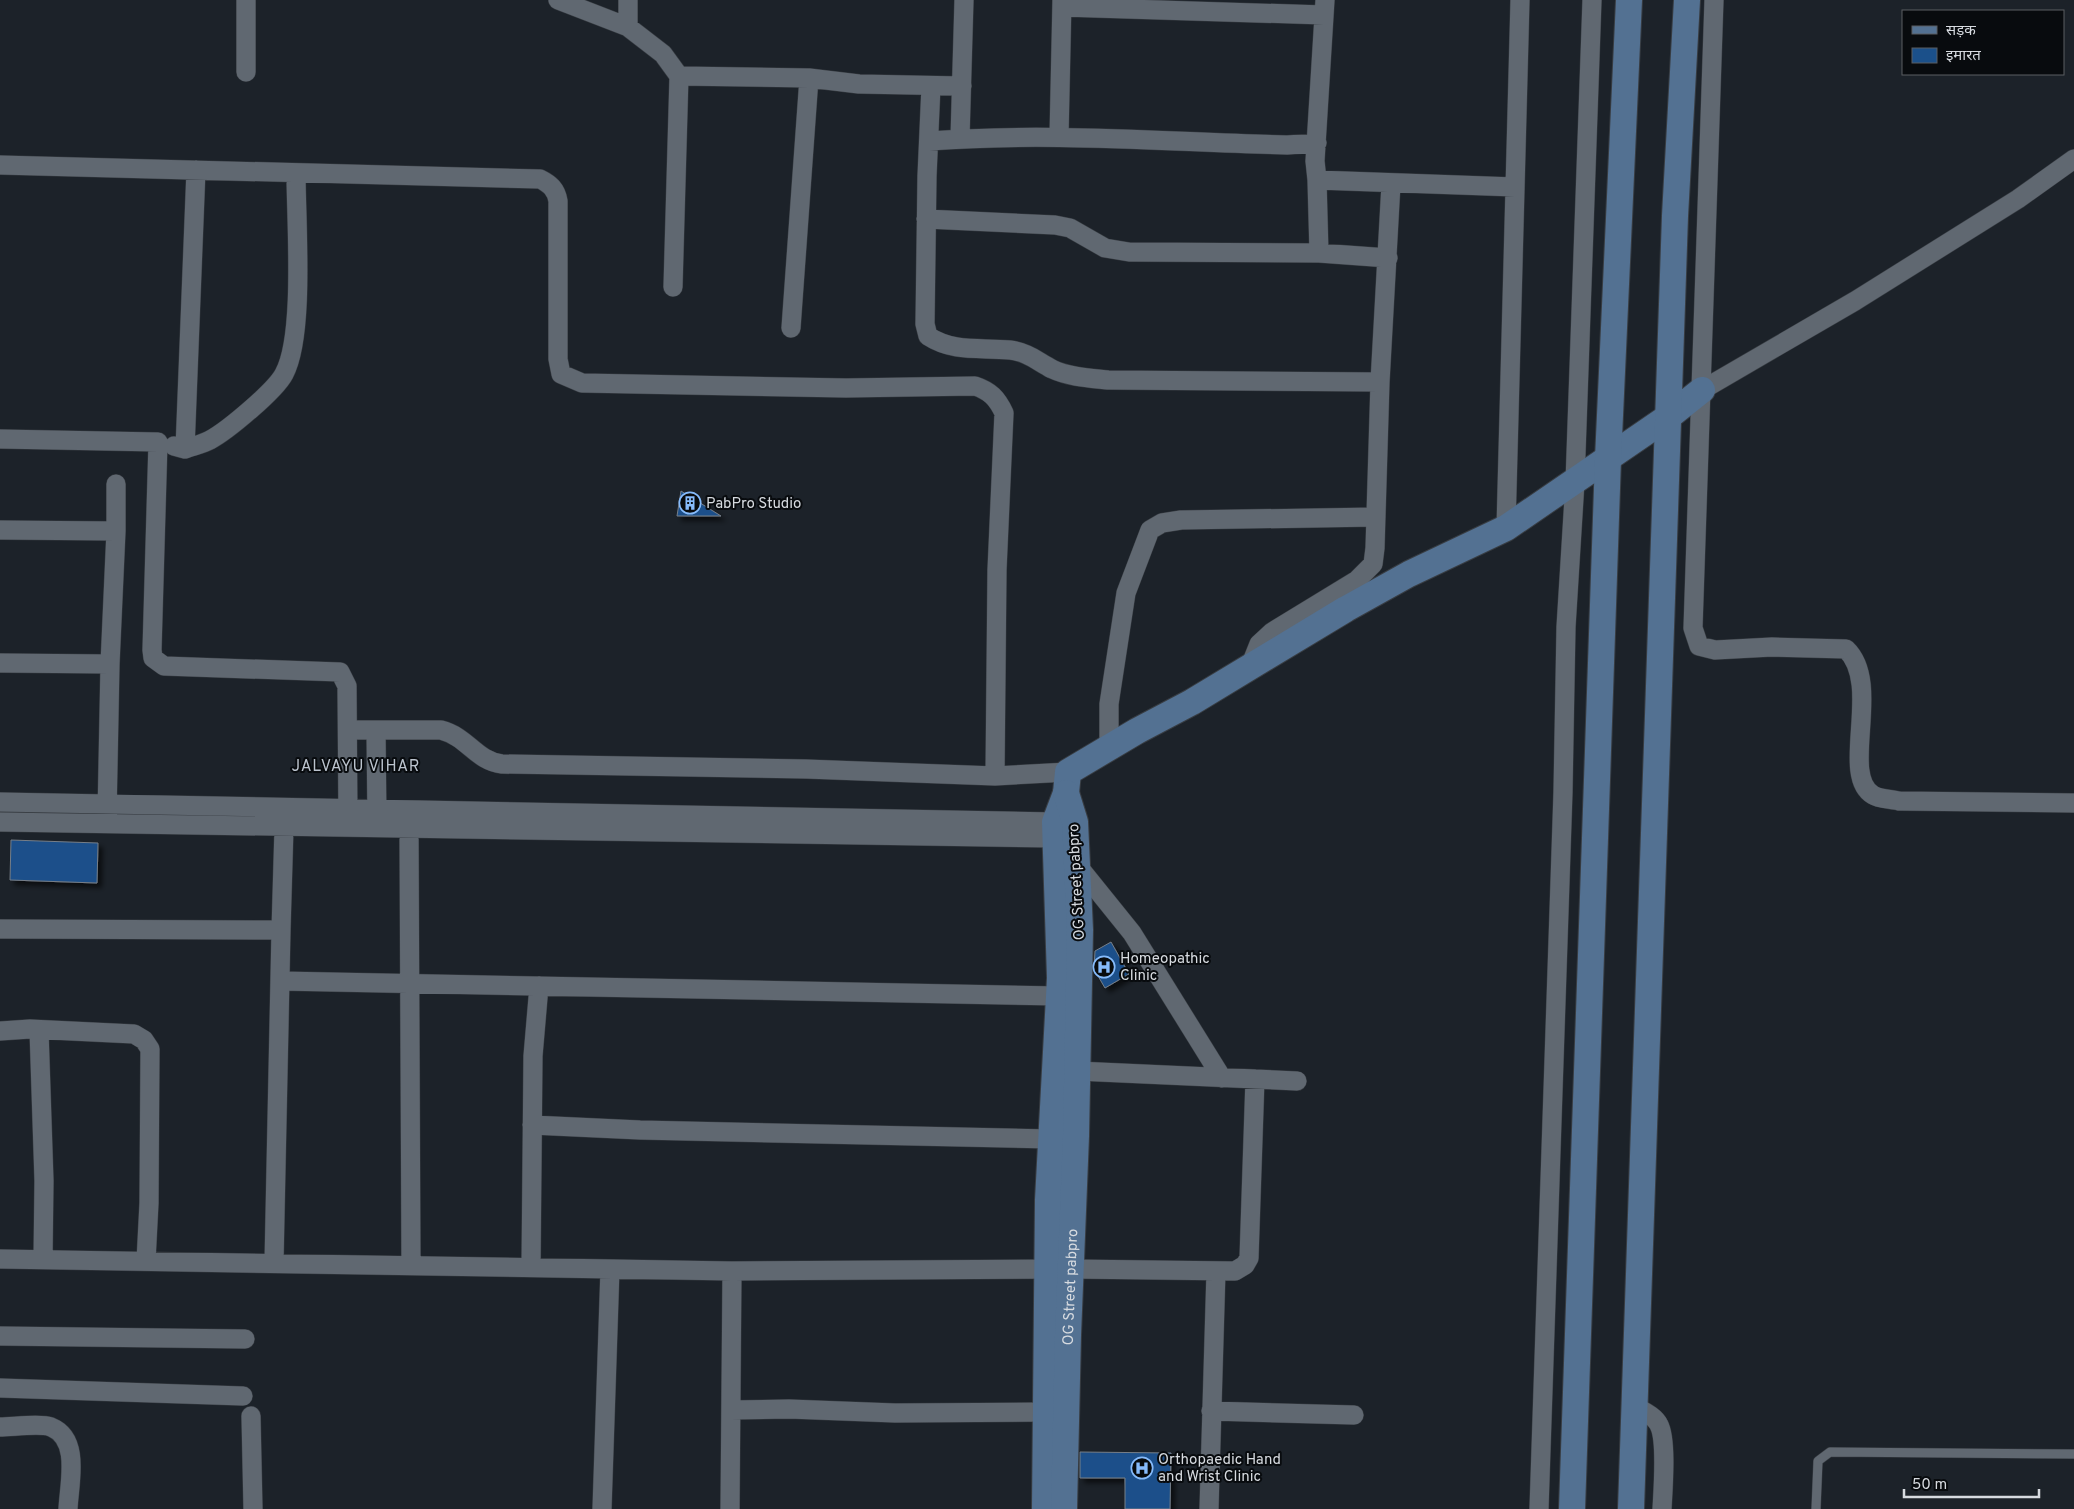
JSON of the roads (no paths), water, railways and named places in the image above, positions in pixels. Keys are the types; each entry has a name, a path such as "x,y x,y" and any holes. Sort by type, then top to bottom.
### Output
{"main road":[{"path":"1572,1509 1608,459 1629,0"},
{"path":"1631,1509 1675,216 1687,0"},
{"path":"1067,782 1109,747 1192,702 1251,664 1409,574 1506,528 1668,417 1702,390"},
{"name":"OG Street pabpro","path":"1064,1509 1059,1269 1050,1140 1059,996 1067,782"},
{"name":"OG Street pabpro","path":"1045,1509 1046,1412 1077,1071 1080,930 1078,866 1065,830"}],"street":[{"path":"246,0 246,72"},
{"path":"558,0 628,27 663,54 679,76 673,287"},
{"path":"628,0 628,27"},
{"path":"960,138 964,0"},
{"path":"1506,528 1520,0"},
{"path":"1539,1509 1564,792 1566,627 1575,482 1592,0"},
{"path":"1714,0 1693,628 1699,646 1715,650 1772,647 1846,649 1854,657 1860,671 1862,695 1859,765 1863,784 1873,795 1899,801 2074,803"},
{"path":"1059,137 1062,4 1324,7 1315,162 1319,254"},
{"path":"679,76 809,78 859,84 962,86"},
{"path":"791,328 809,78"},
{"path":"931,86 926,219 925,324 928,336 941,344 954,348 1024,353 1052,369 1069,375 1108,380 1380,382"},
{"path":"929,141 960,138 1059,137 1277,145 1317,143"},
{"path":"1702,390 1855,301 2018,198 2074,159"},
{"path":"0,165 540,179 548,183 556,192 558,201 558,359 561,374 571,380 582,383 846,388 975,386 987,390 998,402 1004,413 997,580 994,776"},
{"path":"185,449 196,170"},
{"path":"0,439 158,442 185,449 210,440 272,392 285,374 293,346 297,281 296,172"},
{"path":"1317,180 1515,187"},
{"path":"1251,664 1259,644 1272,632 1357,580 1373,564 1380,382 1391,184"},
{"path":"926,219 1055,225 1070,228 1105,248 1129,252 1319,254 1388,258"},
{"path":"158,442 152,650 154,658 164,666 340,672 347,686 348,818"},
{"path":"107,824 116,484"},
{"path":"1109,747 1109,704 1126,593 1150,530 1162,523 1181,520 1376,517"},
{"path":"0,530 116,531"},
{"path":"0,663 110,664"},
{"path":"348,730 440,730 455,734 484,759 502,764 806,770 994,776 1067,782"},
{"path":"376,730 377,818"},
{"path":"0,802 107,804 348,818 1065,830"},
{"path":"0,822 284,828 348,818"},
{"path":"377,818 409,827 1065,830"},
{"path":"409,827 411,1266"},
{"path":"274,1263 284,828"},
{"path":"1078,866 1132,933 1222,1078"},
{"path":"0,929 281,930"},
{"path":"280,981 1059,996"},
{"path":"531,1268 533,1056 539,986"},
{"path":"0,1031 39,1030 134,1034 144,1040 150,1049 149,1203 146,1261"},
{"path":"39,1030 44,1181 42,1260"},
{"path":"1077,1071 1297,1081"},
{"path":"0,1259 732,1271 1059,1269 1235,1271 1245,1265 1249,1258 1255,1079"},
{"path":"532,1125 640,1130 1050,1140"},
{"path":"602,1509 610,1269"},
{"path":"730,1509 732,1271"},
{"path":"1209,1509 1216,1272"},
{"path":"0,1336 245,1339"},
{"path":"0,1388 244,1396"},
{"path":"1634,1406 1654,1417 1660,1426 1662,1438 1662,1509"},
{"path":"731,1410 789,1409 896,1413 1046,1412"},
{"path":"1211,1411 1354,1415"},
{"path":"251,1416 253,1509"},
{"path":"0,1427 50,1427 64,1436 70,1448 68,1509"}],"lane":[{"path":"1816,1509 1818,1461 1830,1452 2074,1454"}],"place":[{"name":"PabPro Studio","path":"690,503"},
{"name":"Homeopathic Clinic","path":"1104,967"},
{"name":"Orthopaedic Hand and Wrist Clinic","path":"1142,1468"}],"district":[{"name":"JALVAYU VIHAR","path":"356,765"}]}
